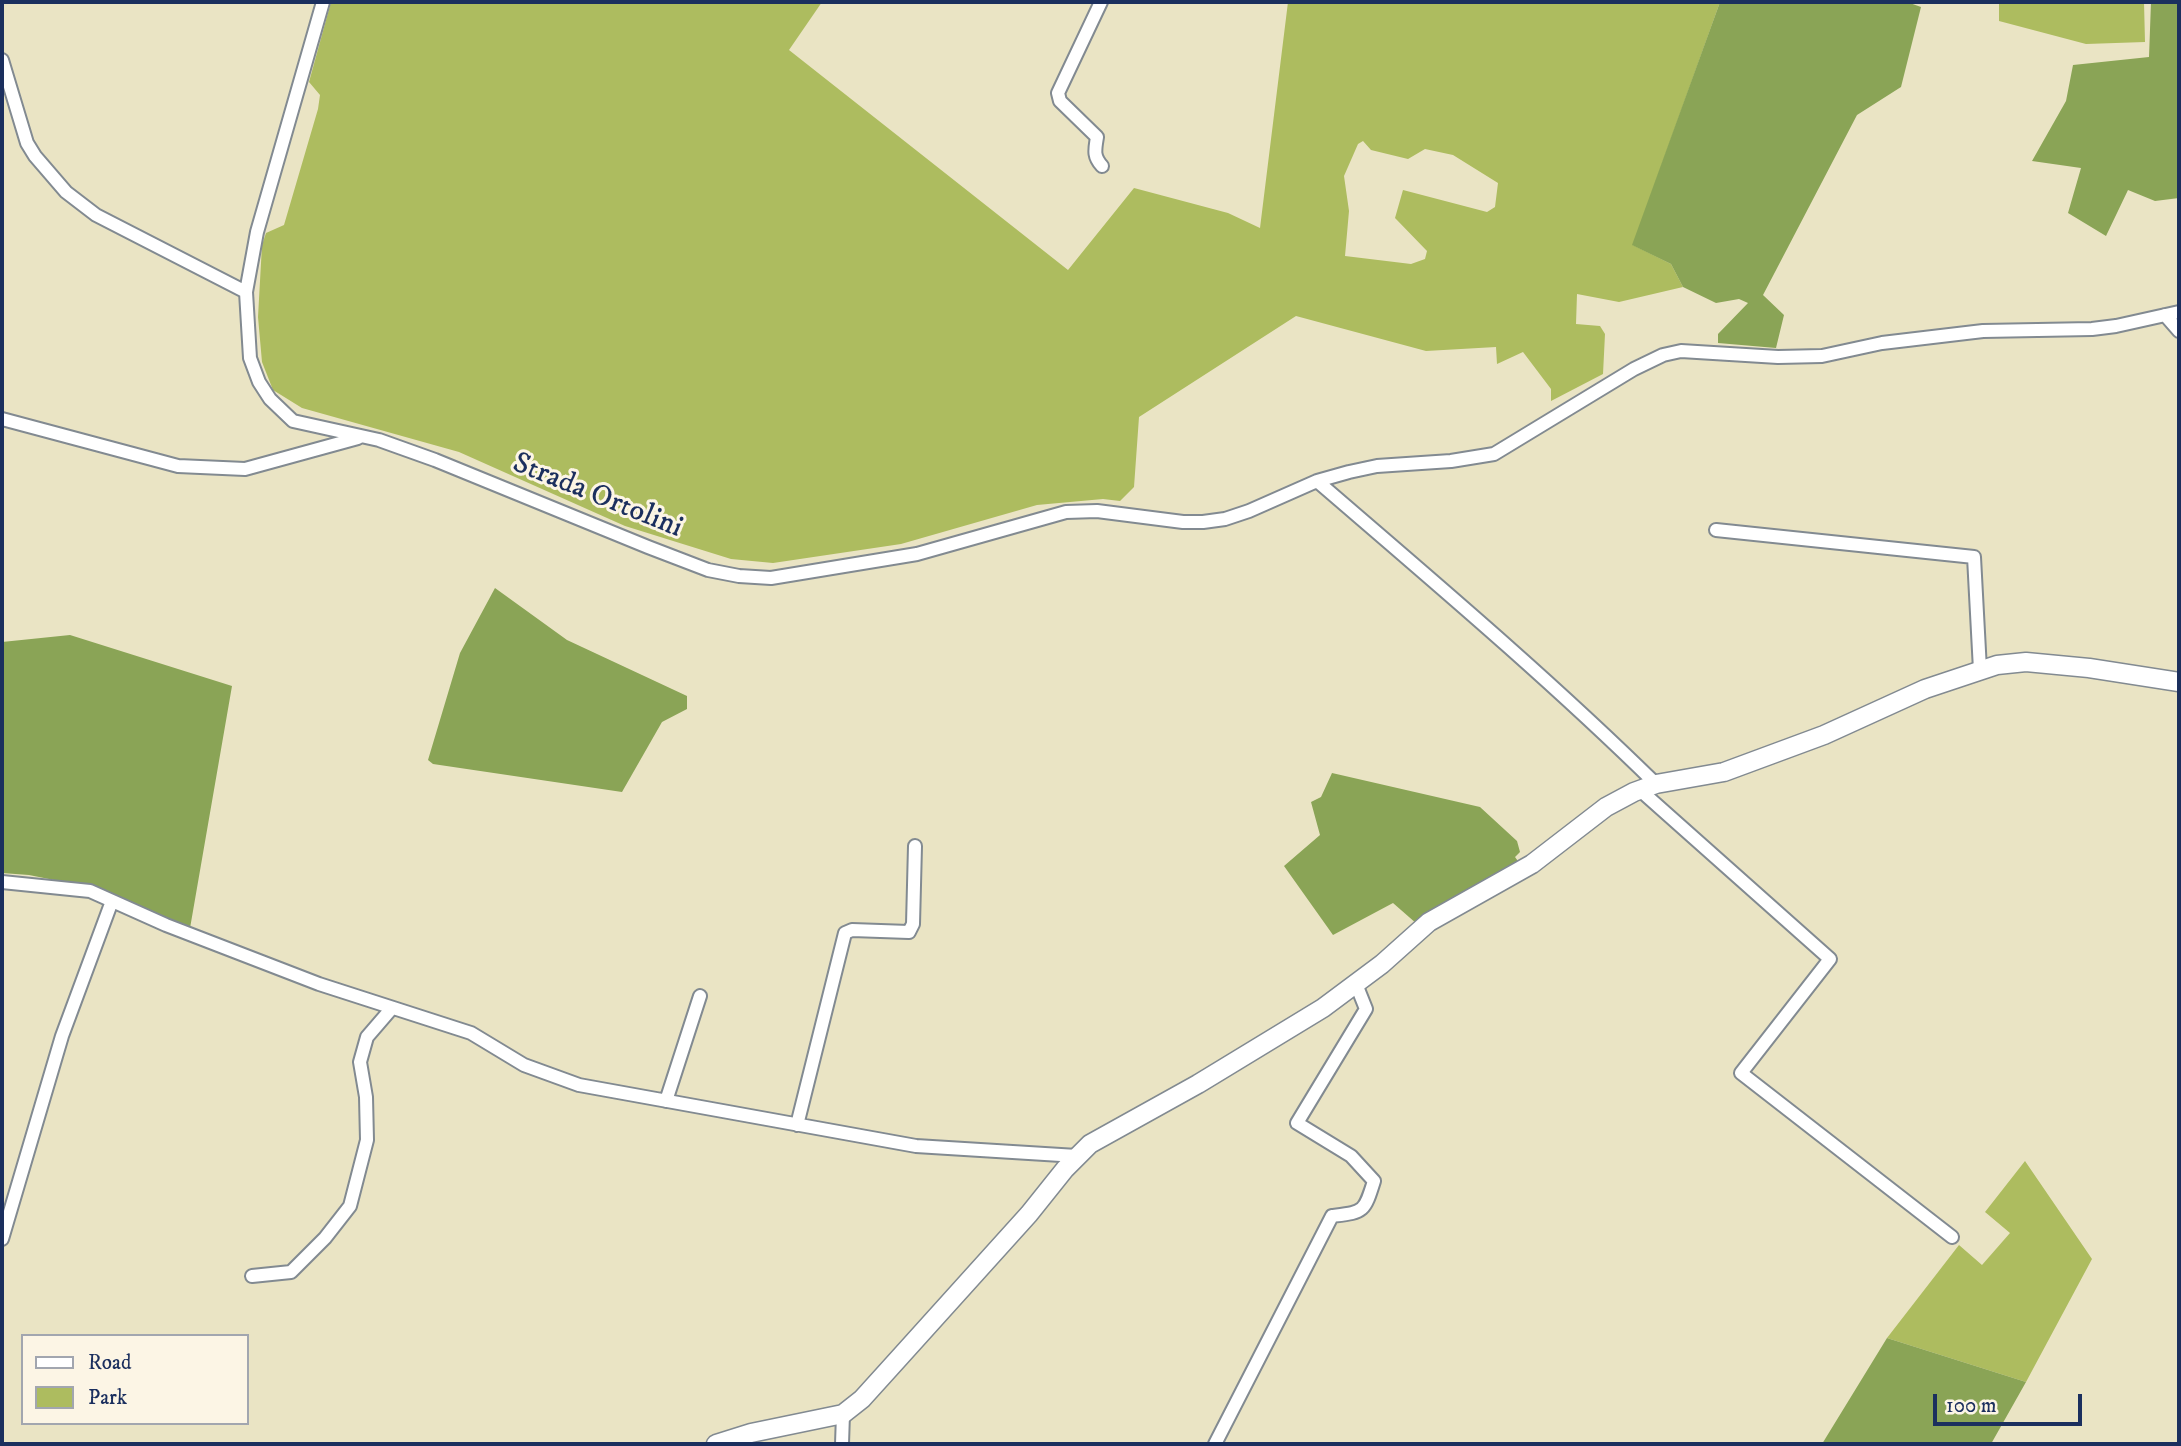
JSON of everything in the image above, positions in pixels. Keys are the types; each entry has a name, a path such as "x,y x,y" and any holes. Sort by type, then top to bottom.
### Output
{"main road":[{"path":"716,1444 751,1433 843,1414 862,1399 928,1327 1090,1144 1267,1044 1323,1008 1356,984 1429,922 1532,864 1606,807 1648,787 1724,772 1824,735 1925,689 1997,665 2026,662 2123,672 2179,682"}],"street":[{"name":"Strada Ortolini","path":"323,2 257,232 246,292 250,358 259,382 270,399 293,421 379,440 708,570 739,576 771,578 916,554 1066,512 1097,511 1183,522 1213,521 1249,511 1317,481 1377,466 1451,461 1494,454 1634,369 1663,355 1681,351 1778,357 1822,356 1882,343 1983,331 2092,329 2179,312"},
{"path":"1101,2 1058,93 1060,101 1097,137 1094,153 1101,166"},
{"path":"2,60 27,143 66,192 82,207 96,215 246,292"},
{"path":"2165,315 2179,331"},
{"path":"2,419 178,466 245,468 361,437"},
{"path":"1317,481 1519,656 1620,748 1648,787 1830,959 1741,1073 1952,1237"},
{"path":"1716,530 1975,557 1980,670"},
{"path":"797,1125 845,933 852,930 909,932 913,923 915,846"},
{"path":"2,882 90,891 166,925 319,984 471,1033 524,1065 579,1085 916,1146 1077,1156"},
{"path":"2,1239 62,1036 112,901"},
{"path":"1215,1444 1332,1216 1358,1212 1367,1203 1374,1181 1351,1156 1297,1123 1366,1009 1356,984"},
{"path":"666,1101 700,996"},
{"path":"252,1276 291,1272 325,1238 350,1206 367,1140 366,1097 360,1062 367,1037 392,1007"},
{"path":"842,1444 843,1414"}],"green space":[{"path":"331,2 822,2 789,50 1068,270 1134,188 1228,213 1260,228 1288,2 1720,2 1633,245 1671,264 1683,287 1619,302 1577,294 1576,324 1600,326 1605,334 1603,374 1551,401 1551,389 1523,352 1497,364 1496,347 1426,351 1296,316 1139,417 1134,487 1120,501 1103,499 1037,505 901,544 773,563 731,559 625,526 459,452 302,408 273,390 262,362 258,317 262,245 266,233 284,225 318,109 320,95 309,82","holes":["1363,141 1371,150 1408,159 1425,149 1453,155 1498,183 1495,207 1487,212 1403,190 1395,218 1427,251 1425,259 1411,264 1345,256 1349,211 1344,176 1358,144"]},
{"path":"1720,2 1907,2 1921,7 1901,87 1857,115 1763,295 1784,315 1776,348 1718,343 1718,334 1748,303 1739,299 1716,303 1683,287 1671,264 1632,245"},
{"path":"1999,2 2144,2 2145,42 2086,44 1999,21"},
{"path":"2151,2 2179,2 2179,198 2155,201 2128,190 2106,236 2068,213 2081,168 2032,161 2066,101 2073,65 2149,57"},
{"path":"495,588 567,640 687,696 687,709 662,722 622,792 433,764 428,760 460,653"},
{"path":"70,635 232,686 189,934 94,888 29,875 2,873 2,642"},
{"path":"1332,773 1480,807 1517,841 1520,852 1515,857 1520,864 1417,924 1393,903 1333,935 1284,866 1320,835 1311,802 1321,797"},
{"path":"2025,1161 2092,1259 2026,1382 1887,1338 1959,1245 1982,1265 2010,1233 1985,1212"},
{"path":"1887,1338 2026,1382 1991,1444 1822,1444"}]}
